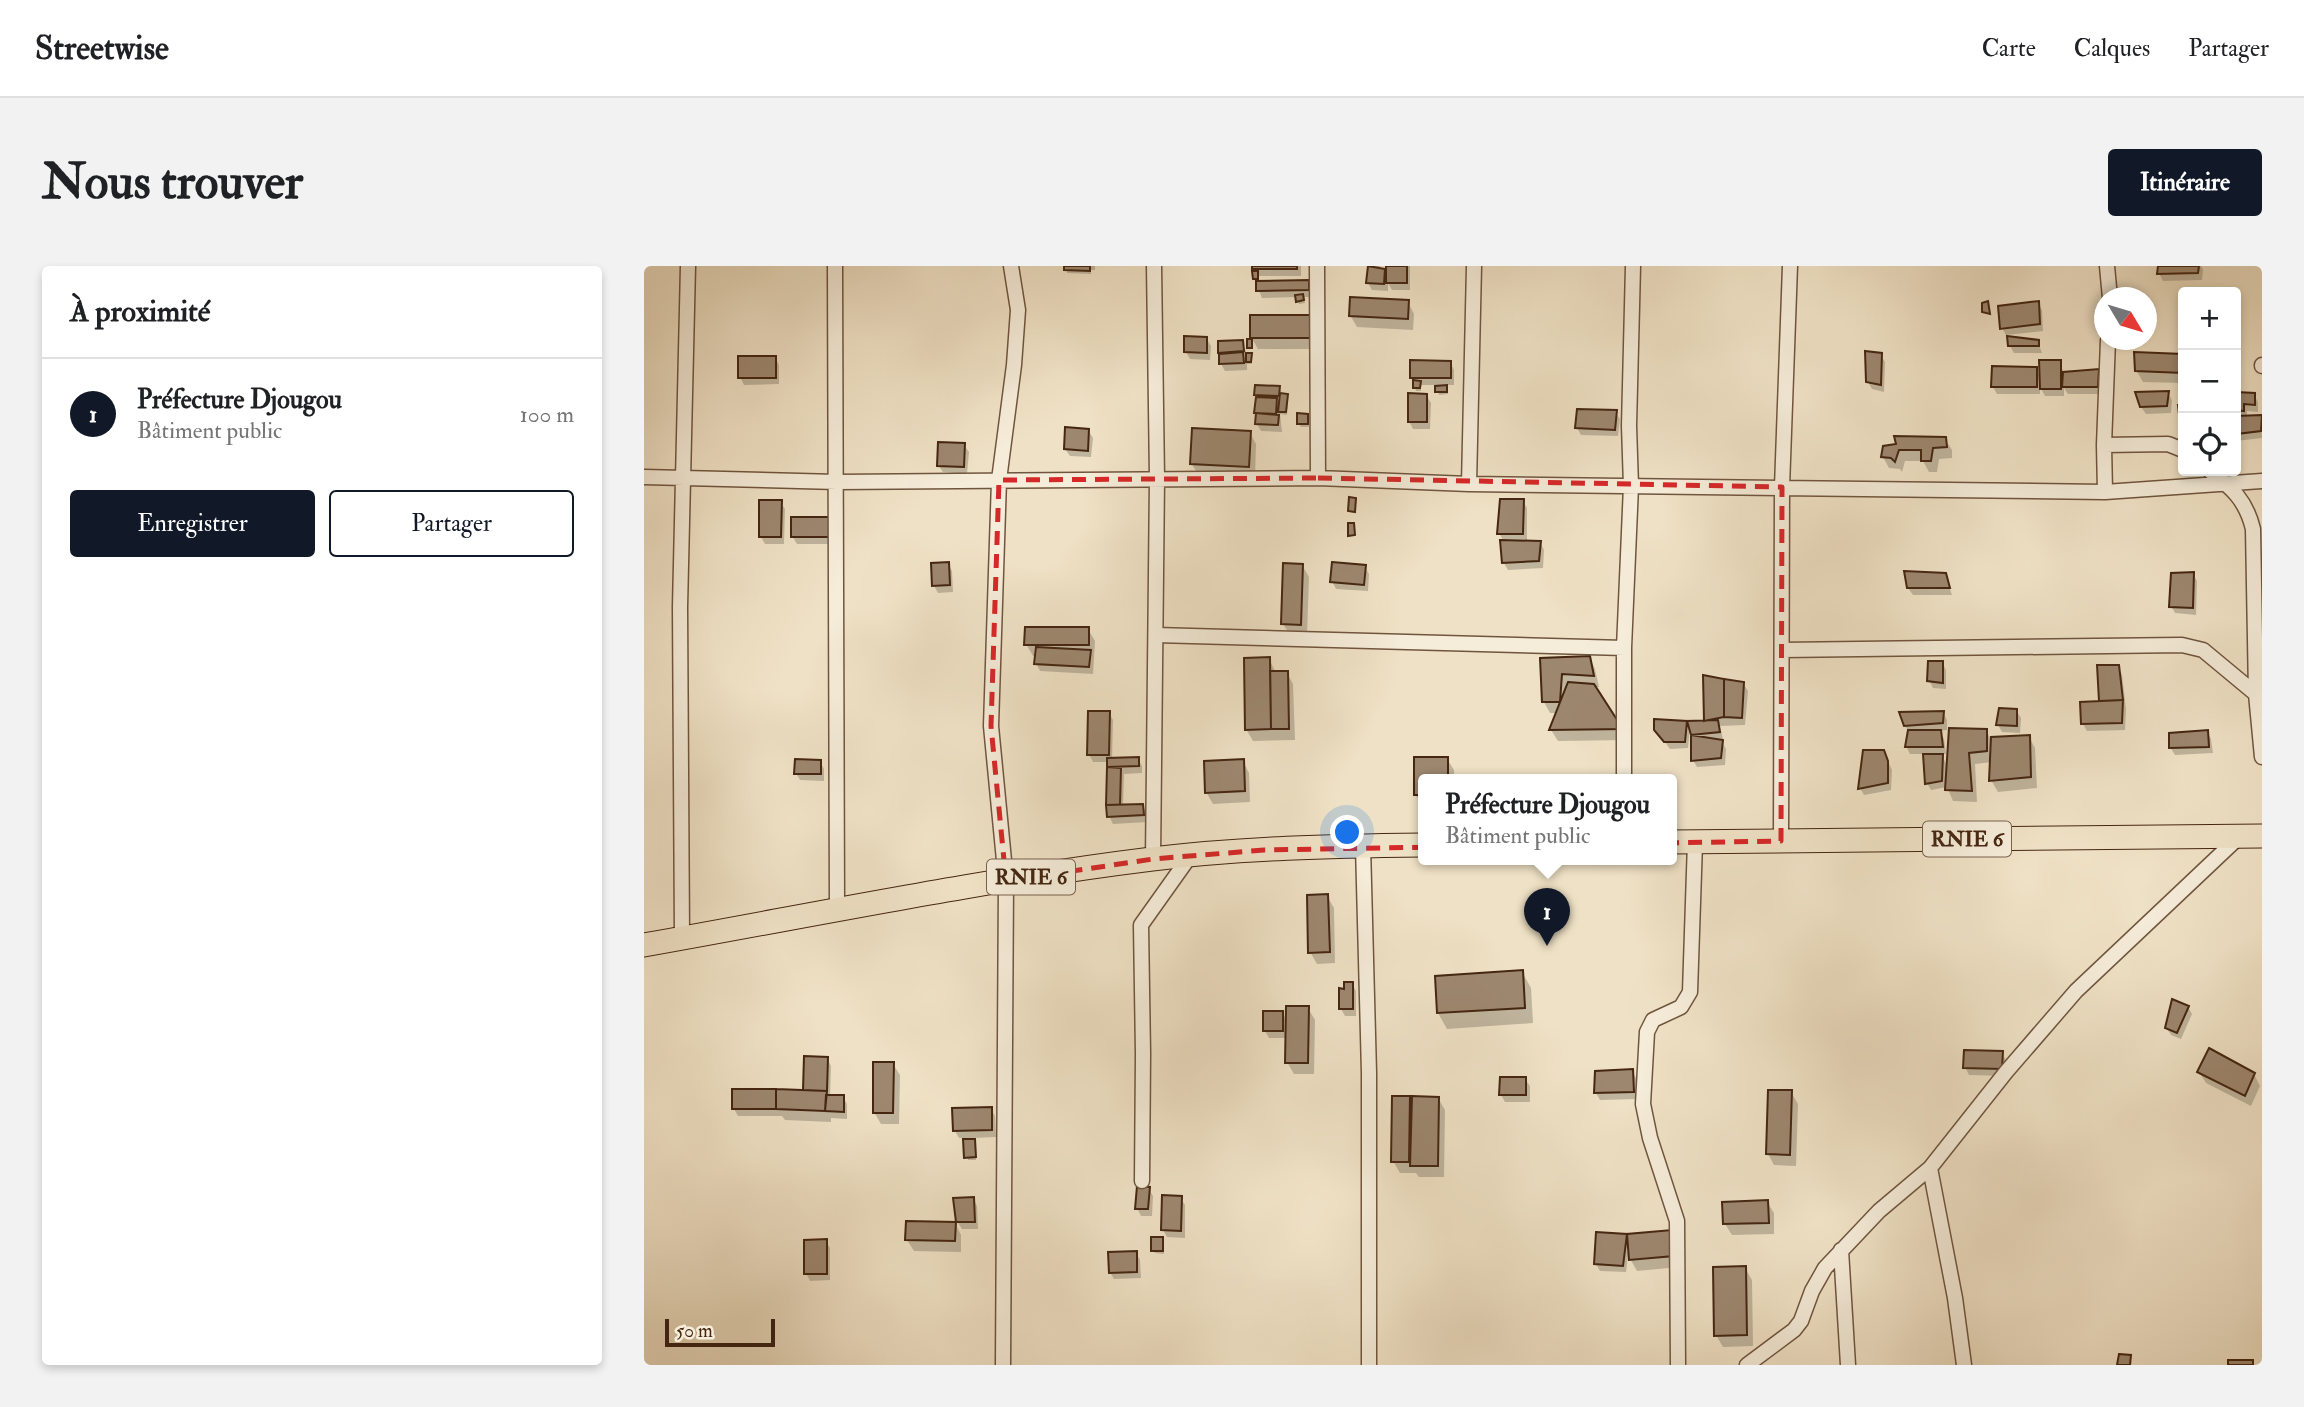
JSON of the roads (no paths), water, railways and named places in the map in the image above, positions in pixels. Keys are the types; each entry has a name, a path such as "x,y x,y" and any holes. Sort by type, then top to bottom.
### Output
{"main road":[{"name":"RNIE 6","path":"1677,842 2251,836"},
{"name":"RNIE 6","path":"644,945 837,909 1153,859 1418,845"}],"street":[{"path":"682,938 680,607 688,266"},
{"path":"835,266 837,909"},
{"path":"1003,1365 1006,881 991,726 999,481 1018,310 1011,266"},
{"path":"1153,859 1157,478 1154,266"},
{"path":"1317,266 1318,478"},
{"path":"1469,484 1474,266"},
{"path":"1624,774 1624,648 1631,486 1629,426 1633,266"},
{"path":"1782,841 1782,487 1790,266"},
{"path":"2107,266 2109,287"},
{"path":"2105,492 2108,350"},
{"path":"2104,445 2168,444 2178,448"},
{"path":"2216,476 2248,509 2253,529 2256,694 2262,757"},
{"path":"644,477 837,482 1318,478 1469,484 2105,492 2262,481"},
{"path":"1156,635 1624,648"},
{"path":"1782,650 2182,645 2203,650 2256,694"},
{"path":"1747,1365 1794,1330 1801,1321 1812,1291 1825,1268 1880,1212 1930,1168 2006,1072 2076,991 2251,836"},
{"path":"1678,1365 1677,1221 1650,1138 1643,1104 1647,1032 1653,1020 1681,1007 1690,992 1695,842"},
{"path":"1363,846 1369,1073 1369,1365"},
{"path":"1142,1181 1141,926 1190,856"},
{"path":"1930,1168 1955,1298 1964,1365"},
{"path":"1841,1250 1849,1365"}],"place":[{"name":"Préfecture Djougou","path":"1547,946"}]}
